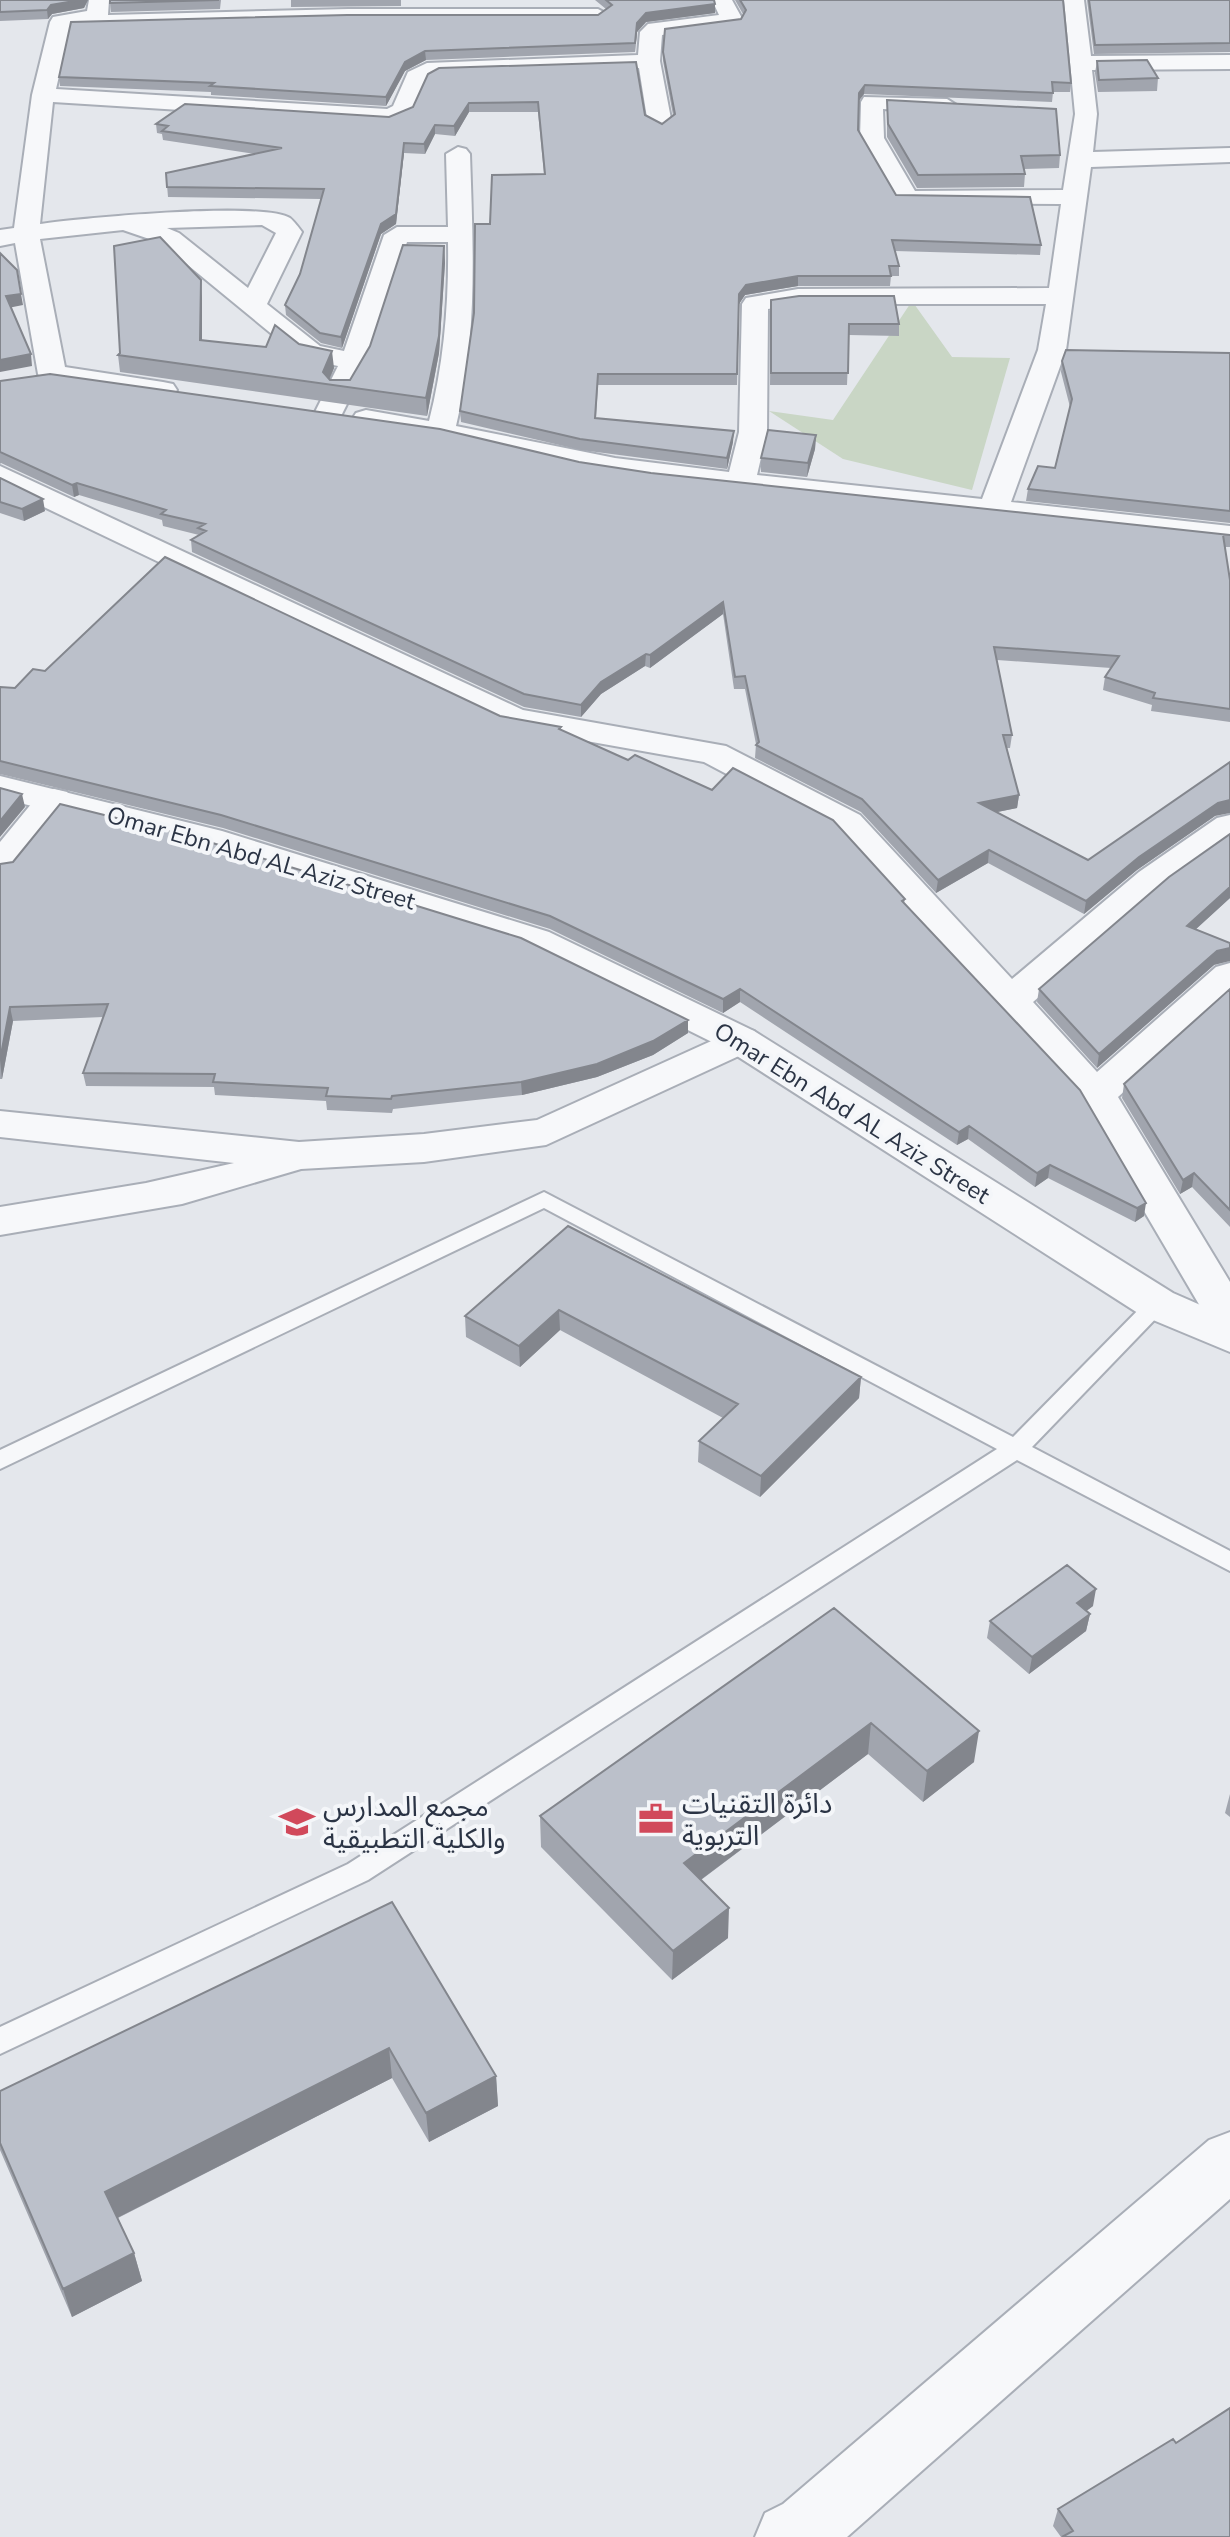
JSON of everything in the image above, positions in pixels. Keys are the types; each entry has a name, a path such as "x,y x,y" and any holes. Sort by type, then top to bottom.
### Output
{"street":[{"path":"61,22 97,16 99,0"},
{"path":"660,124 649,61 651,32 732,20 722,0"},
{"path":"994,508 1052,350 1061,296 1072,197 1086,114 1074,0"},
{"path":"61,22 348,15 598,15"},
{"path":"61,22 13,236 39,376 190,394"},
{"path":"43,95 390,116 403,110 416,77 435,68 649,61"},
{"path":"1081,64 1221,69"},
{"path":"964,107 872,102 872,138 907,198 1072,197"},
{"path":"1055,113 1086,114"},
{"path":"441,429 450,394 462,289 458,154"},
{"path":"1078,160 1230,155"},
{"path":"13,236 91,223 262,218 281,223 289,232 253,306"},
{"path":"125,222 170,238 311,352 354,362"},
{"path":"328,414 354,362 397,235 459,234"},
{"path":"741,482 753,432 755,304 769,299 811,296 869,299 1061,296"},
{"path":"1052,350 1082,351"},
{"path":"297,410 441,429 580,462 1230,535"},
{"path":"0,475 514,719 714,753 847,823 1096,1095 1230,1319"},
{"name":"Omar Ebn Abd AL Aziz Street","path":"0,787 209,839 536,940 740,1040 1157,1304 1230,1336"},
{"path":"0,865 54,800"},
{"path":"1010,1001 1152,880 1230,826"},
{"path":"1096,1095 1230,975"},
{"path":"0,1124 299,1156 424,1148 546,1132 740,1040"},
{"path":"0,1221 133,1202 227,1182 299,1156"},
{"path":"789,2537 807,2528 1230,2160"}],"lane":[{"path":"0,1460 544,1199 1230,1562"},
{"path":"0,2041 358,1872 1016,1449 1157,1304"}],"green space":[{"path":"912,301 952,357 1010,358 972,490 843,459 769,411 833,420"}],"building":[{"path":"0,0 80,0 51,5 47,10 0,12"},
{"path":"110,0 219,0 110,3"},
{"path":"606,0 714,0 715,4 646,13 637,23 635,43 425,51 405,62 386,97 210,86 214,83 59,77 71,22 347,15 598,15 612,5"},
{"path":"740,0 1063,0 1071,83 1052,82 1053,93 865,85 859,93 858,130 896,195 1030,197 1041,245 892,240 899,266 889,266 891,276 798,276 746,285 739,294 737,374 598,374 595,418 734,431 727,458 580,439 460,411 474,313 475,224 490,224 492,175 545,174 538,102 469,103 454,126 435,125 424,144 404,143 396,214 381,224 341,337 320,333 285,305 300,274 324,189 167,187 166,173 282,148 162,131 168,126 156,124 185,104 389,117 413,107 428,74 439,68 636,62 645,115 662,124 675,114 663,52 665,29 741,19 746,10"},
{"path":"1089,0 1230,0 1230,43 1095,45"},
{"path":"1147,60 1158,78 1099,80 1097,61"},
{"path":"887,100 1056,109 1060,155 1021,156 1025,174 918,175 888,124"},
{"path":"160,237 201,280 200,340 266,347 275,325 299,344 332,351 323,372 330,380 350,380 370,346 403,245 444,246 439,336 426,398 118,355 114,246"},
{"path":"0,253 17,270 21,294 6,296 31,354 0,360"},
{"path":"799,296 894,296 899,324 849,324 848,373 771,373 771,300"},
{"path":"1066,350 1230,353 1230,511 1028,489 1038,466 1055,468 1072,399 1062,361"},
{"path":"50,374 440,429 579,462 651,473 1230,535 1223,535 1230,580 1230,709 1153,698 1155,693 1105,677 1119,656 994,647 1012,735 1003,735 1019,795 979,803 1088,860 1230,762 1230,800 1218,803 1139,857 1086,901 989,850 938,880 862,799 756,745 759,742 745,676 735,677 723,602 650,655 646,654 601,682 581,705 524,694 191,540 206,531 198,528 205,524 161,514 166,510 77,483 72,485 0,452 0,381"},
{"path":"768,430 816,435 808,463 761,458"},
{"path":"0,478 43,499 22,509 0,502"},
{"path":"165,557 500,716 561,727 559,729 628,760 635,755 712,790 733,768 833,820 905,899 902,901 1080,1090 1146,1203 1137,1208 1050,1165 1037,1173 969,1126 959,1132 740,989 723,999 550,916 221,815 0,761 0,687 15,688 33,669 45,671"},
{"path":"0,788 22,794 0,821"},
{"path":"60,804 193,837 521,938 688,1020 653,1041 597,1064 521,1082 392,1096 391,1099 326,1096 328,1088 213,1082 215,1074 83,1073 108,1004 10,1007 0,1060 0,864 13,862"},
{"path":"1230,834 1230,887 1187,926 1230,943 1230,948 1217,951 1099,1054 1039,989 1169,877"},
{"path":"1230,989 1230,1210 1194,1173 1183,1180 1124,1084"},
{"path":"568,1226 861,1377 761,1476 699,1441 738,1404 559,1310 519,1346 465,1316"},
{"path":"1067,1565 1096,1589 1077,1603 1090,1614 1032,1657 990,1621"},
{"path":"834,1608 979,1731 927,1771 871,1723 684,1863 729,1908 673,1951 540,1816"},
{"path":"392,1902 496,2076 426,2113 389,2048 105,2192 134,2253 63,2289 0,2143 0,2091"},
{"path":"1230,2408 1230,2537 1062,2537 1073,2531 1058,2509 1173,2439 1176,2443"}],"place":[{"name":"دائرة التقنيات التربوية","path":"656,1819"},
{"name":"مجمع المدارس والكلية التطبيقية","path":"297,1822"}]}
